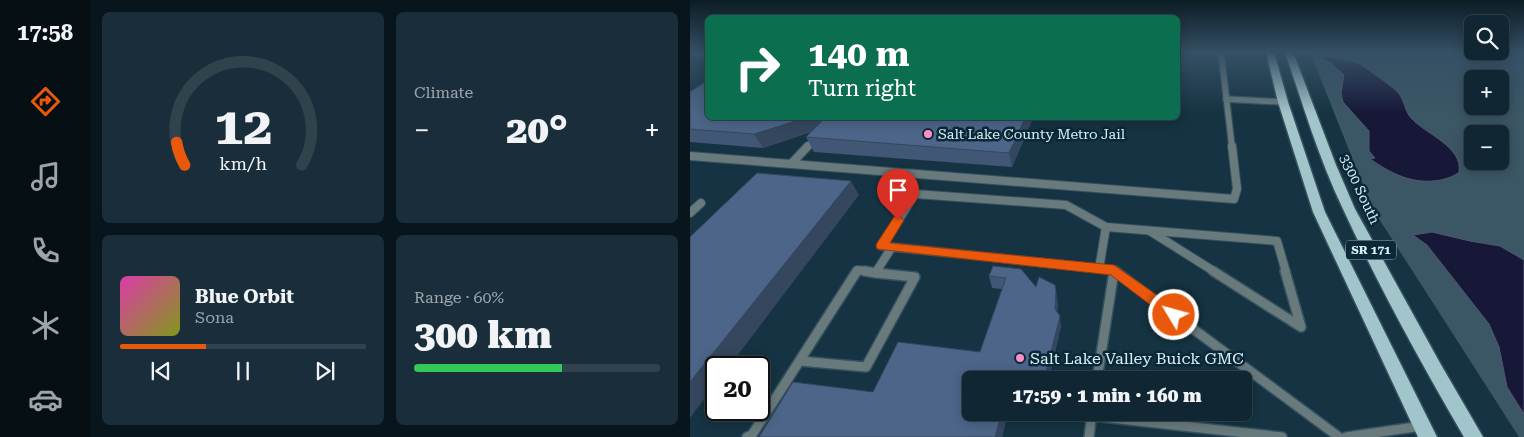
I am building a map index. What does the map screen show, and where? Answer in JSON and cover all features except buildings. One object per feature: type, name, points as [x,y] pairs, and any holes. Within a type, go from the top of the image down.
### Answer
[{"type":"main road","name":"SR 171","points":[[1275,72],[1319,212],[1425,432]]},
{"type":"main road","name":"3300 South","points":[[1296,72],[1330,165],[1350,209],[1434,369],[1474,437]]},
{"type":"lane","points":[[690,156],[1234,199],[1237,189],[1223,72]]},
{"type":"lane","points":[[1226,99],[1283,102]]},
{"type":"lane","points":[[790,164],[822,132]]},
{"type":"lane","points":[[1150,231],[1301,327],[1277,241],[1106,227],[1066,205],[915,194],[882,246],[1114,270],[1339,437]]},
{"type":"lane","points":[[690,213],[701,203]]},
{"type":"lane","points":[[1098,269],[1106,227]]},
{"type":"lane","points":[[876,273],[892,247]]},
{"type":"lane","points":[[747,437],[752,435],[858,270],[915,276],[866,367],[800,361]]},
{"type":"lane","points":[[1098,371],[1114,270]]},
{"type":"lane","points":[[1089,437],[1091,421]]},
{"type":"lane","points":[[1150,421],[1282,437]]},
{"type":"lane","points":[[1346,437],[1425,432]]},
{"type":"shaded area","points":[[1318,72],[1464,72],[1464,115],[1509,115],[1509,72],[1524,72],[1524,437],[1519,437],[1372,208]]},
{"type":"shaded area","points":[[1341,72],[1373,72],[1393,88],[1400,95],[1412,119],[1450,148],[1459,163],[1459,172],[1441,180],[1412,180],[1395,174],[1370,159],[1375,158],[1369,151],[1369,131],[1343,102],[1341,93],[1344,75]]},
{"type":"shaded area","points":[[1432,232],[1500,246],[1524,260],[1524,414],[1507,387],[1499,347],[1489,324],[1427,245],[1413,235]]},
{"type":"place","name":"Salt Lake County Metro Jail","points":[[928,134]]},
{"type":"place","name":"Salt Lake Valley Buick GMC","points":[[1020,358]]},
{"type":"route","points":[[898,220],[882,246],[1114,270],[1174,315]]}]
